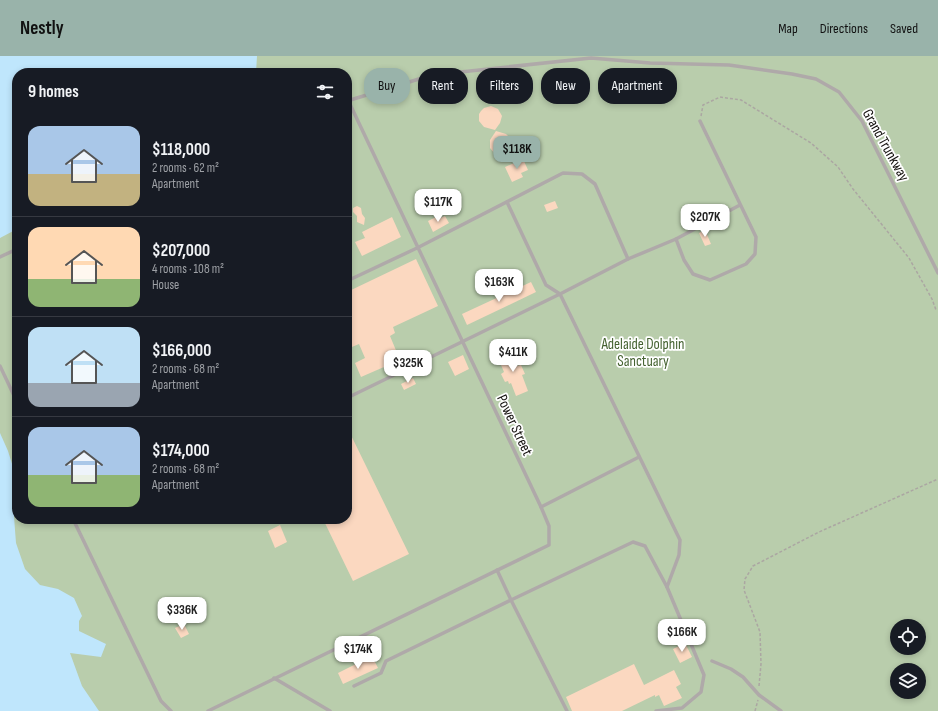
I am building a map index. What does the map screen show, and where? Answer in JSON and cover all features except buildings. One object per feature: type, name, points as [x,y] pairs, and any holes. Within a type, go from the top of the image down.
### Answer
[{"type":"lane","name":"Grand Trunkway","points":[[468,72],[591,58],[650,63],[729,66],[792,74],[816,79],[839,92],[862,121],[938,274]]},
{"type":"lane","name":"Grand Trunkway","points":[[352,100],[364,96]]},
{"type":"lane","name":"Power Street","points":[[352,110],[549,526],[549,545],[497,570]]},
{"type":"lane","points":[[676,239],[684,260],[693,274],[710,280],[746,264],[755,254],[756,237],[700,121]]},
{"type":"lane","points":[[352,279],[417,248],[563,173],[582,174],[595,184],[628,259]]},
{"type":"lane","points":[[507,202],[546,285],[560,294],[680,540],[679,555],[667,587]]},
{"type":"lane","points":[[352,396],[560,294],[628,259],[676,239],[740,205]]},
{"type":"lane","points":[[0,257],[12,251]]},
{"type":"lane","points":[[0,366],[12,391]]},
{"type":"lane","points":[[541,507],[639,457]]},
{"type":"lane","points":[[75,524],[161,701],[171,711]]},
{"type":"lane","points":[[354,686],[381,673],[386,661],[633,542],[646,546],[667,587],[704,675],[701,692],[682,708],[656,711]]},
{"type":"lane","points":[[208,711],[497,570],[567,711]]},
{"type":"lane","points":[[712,661],[731,669],[743,677],[759,695],[781,711]]},
{"type":"lane","points":[[274,678],[330,711]]},
{"type":"path","points":[[700,121],[703,105],[720,97],[741,100],[811,143],[838,168],[853,189],[909,258],[932,299],[936,310]]},
{"type":"path","points":[[755,711],[759,695],[761,664],[760,632],[744,590],[745,579],[753,566],[819,532],[938,479]]},
{"type":"green space","name":"Adelaide Dolphin Sanctuary","points":[[0,56],[938,56],[938,711],[0,711]]},
{"type":"water","points":[[0,56],[257,56],[256,68],[12,68],[12,232],[0,238]]},
{"type":"water","points":[[0,433],[12,464],[12,524],[15,524],[16,543],[25,569],[40,585],[58,589],[74,598],[82,616],[79,621],[79,631],[106,644],[101,657],[70,653],[82,686],[99,711],[0,711]]}]
